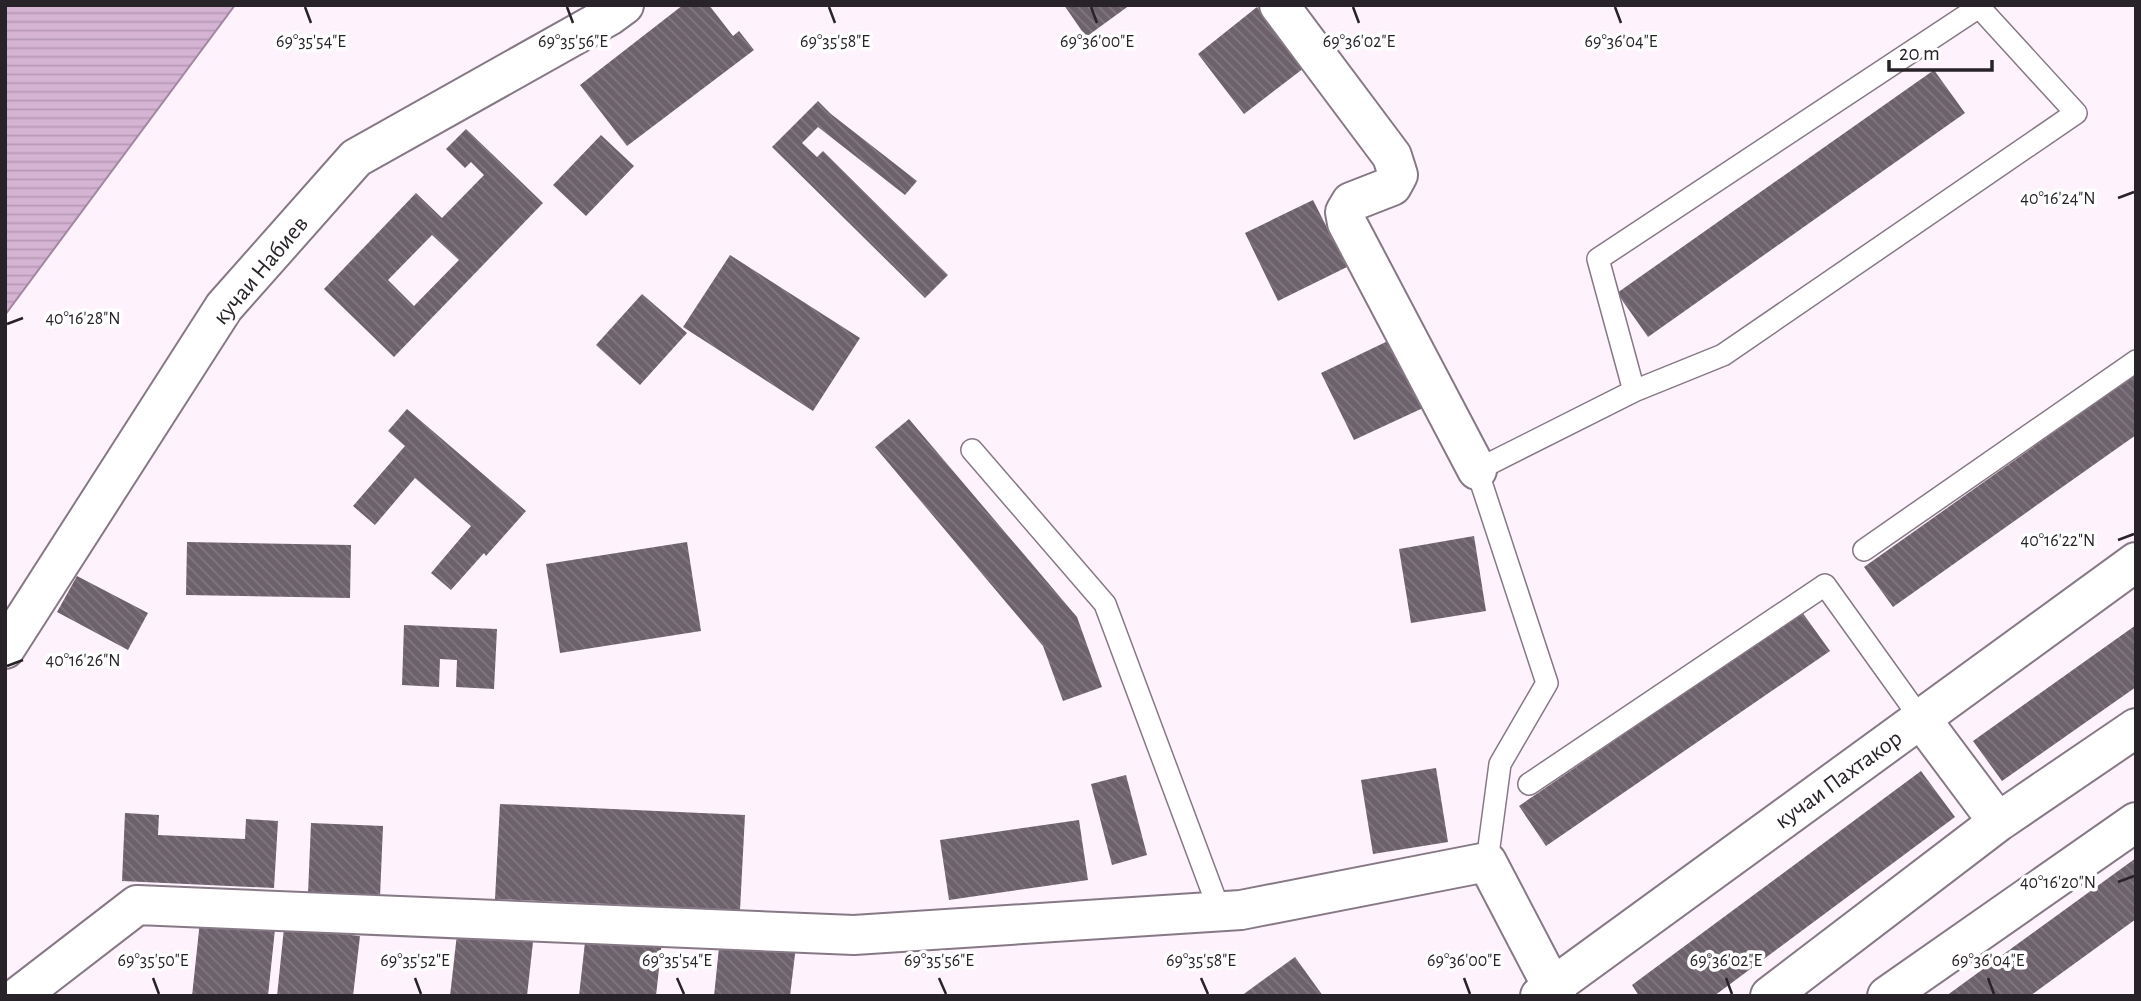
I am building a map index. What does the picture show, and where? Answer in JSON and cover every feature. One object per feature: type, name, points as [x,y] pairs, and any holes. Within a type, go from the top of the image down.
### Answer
[{"type":"street","name":"кучаи Набиев","points":[[5,649],[224,307],[356,158],[609,16],[624,5]]},
{"type":"street","points":[[1279,5],[1392,156],[1398,175],[1392,186],[1351,202],[1345,212],[1347,223],[1477,470]]},
{"type":"street","name":"кучаи Пахтакор","points":[[1550,993],[2136,562]]},
{"type":"street","points":[[1921,719],[1998,822]]},
{"type":"street","points":[[1770,996],[1998,822],[2136,728]]},
{"type":"street","points":[[1887,996],[2136,822]]},
{"type":"street","points":[[19,996],[137,905],[854,935],[1241,910],[1487,862],[1550,993]]},
{"type":"lane","points":[[1487,862],[1500,764],[1547,683],[1477,470],[1634,391],[1723,355],[2076,113],[1979,7],[1598,259],[1634,391]]},
{"type":"lane","points":[[1864,550],[2136,361]]},
{"type":"lane","points":[[972,450],[1105,604],[1220,912]]},
{"type":"lane","points":[[1529,784],[1825,585],[1921,719]]},
{"type":"shaded area","points":[[235,5],[5,315],[5,7]]},
{"type":"building","points":[[683,5],[709,5],[733,36],[739,31],[754,50],[627,146],[580,85]]},
{"type":"building","points":[[1064,5],[1130,5],[1086,37]]},
{"type":"building","points":[[1257,7],[1304,68],[1244,114],[1198,54]]},
{"type":"building","points":[[1934,70],[1965,113],[1648,337],[1617,293]]},
{"type":"building","points":[[818,101],[917,181],[905,195],[818,127],[802,143],[817,157],[823,151],[948,275],[925,298],[772,147]]},
{"type":"building","points":[[466,129],[543,203],[394,357],[324,289],[416,193],[442,218],[484,175],[471,162],[465,168],[446,149]],"holes":[[[432,235],[459,260],[414,306],[388,280]]]},
{"type":"building","points":[[601,135],[634,166],[586,216],[553,185]]},
{"type":"building","points":[[1313,200],[1347,267],[1278,301],[1245,233]]},
{"type":"building","points":[[730,255],[860,338],[813,411],[683,327]]},
{"type":"building","points":[[642,294],[687,333],[640,385],[596,345]]},
{"type":"building","points":[[1390,340],[1423,408],[1354,440],[1321,373]]},
{"type":"building","points":[[2136,374],[2136,435],[1893,607],[1864,567]]},
{"type":"building","points":[[407,409],[526,511],[451,590],[431,573],[471,526],[415,478],[375,525],[353,506],[405,446],[388,431]]},
{"type":"building","points":[[909,419],[1077,617],[1102,687],[1063,701],[1043,646],[875,447]]},
{"type":"building","points":[[1474,536],[1486,611],[1411,623],[1399,549]]},
{"type":"building","points":[[187,542],[351,545],[350,598],[186,595]]},
{"type":"building","points":[[687,542],[701,631],[560,653],[546,564]]},
{"type":"building","points":[[77,576],[148,613],[128,650],[57,612]]},
{"type":"building","points":[[1802,612],[1830,651],[1546,846],[1519,806]]},
{"type":"building","points":[[404,625],[497,629],[494,689],[456,687],[457,660],[440,659],[439,687],[402,685]]},
{"type":"building","points":[[2136,625],[2136,687],[2002,781],[1973,741]]},
{"type":"building","points":[[1436,768],[1448,842],[1373,854],[1361,780]]},
{"type":"building","points":[[1921,771],[1955,817],[1714,996],[1639,996],[1632,985]]},
{"type":"building","points":[[1126,775],[1147,855],[1112,865],[1091,784]]},
{"type":"building","points":[[500,804],[745,815],[740,910],[495,899]]},
{"type":"building","points":[[125,813],[159,815],[158,835],[245,839],[246,819],[278,821],[274,888],[122,881]]},
{"type":"building","points":[[1079,820],[1088,880],[949,900],[940,840]]},
{"type":"building","points":[[311,823],[383,826],[380,897],[308,894]]},
{"type":"building","points":[[2136,858],[2136,919],[2030,996],[1946,996]]},
{"type":"building","points":[[200,921],[275,929],[268,996],[192,996]]},
{"type":"building","points":[[458,925],[534,933],[527,996],[450,996]]},
{"type":"building","points":[[284,928],[360,936],[353,996],[277,996]]},
{"type":"building","points":[[586,933],[662,941],[656,996],[579,996]]},
{"type":"building","points":[[720,938],[796,946],[790,996],[714,996]]},
{"type":"building","points":[[1295,957],[1323,996],[1241,996]]}]
